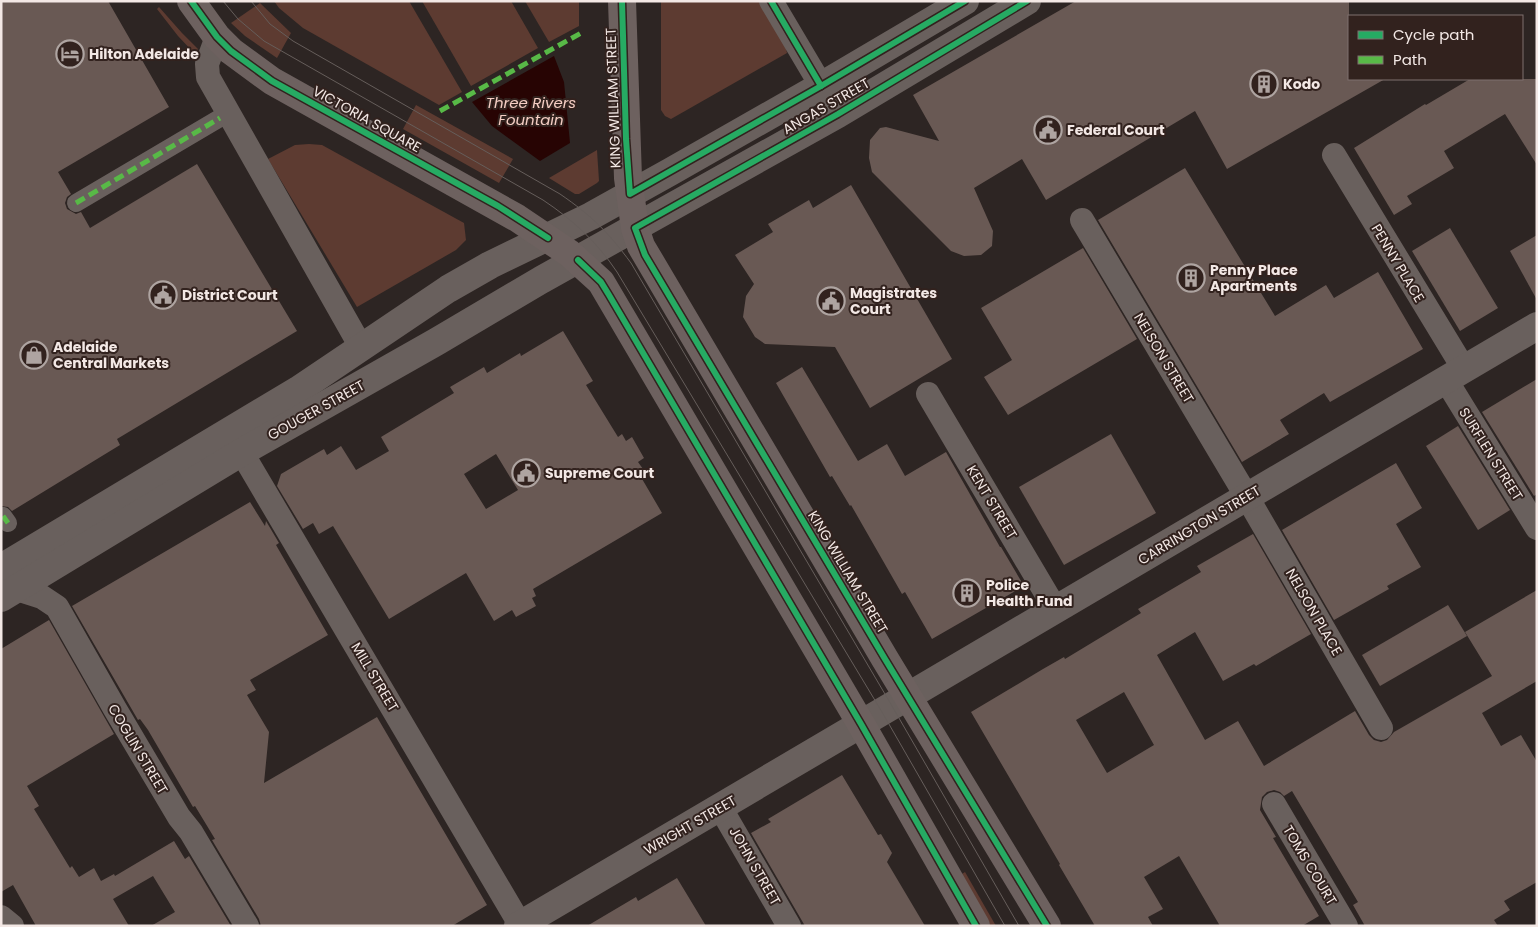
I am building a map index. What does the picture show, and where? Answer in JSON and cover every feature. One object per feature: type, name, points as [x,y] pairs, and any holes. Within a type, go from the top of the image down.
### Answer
[{"type":"main road","name":"VICTORIA SQUARE","points":[[191,1],[217,37],[231,51],[272,81],[498,206],[578,260]]},
{"type":"main road","name":"KING WILLIAM STREET","points":[[622,1],[626,139],[630,194],[634,228],[645,255],[885,659],[1047,926]]},
{"type":"main road","points":[[578,260],[601,282],[609,295],[861,724],[976,926]]},
{"type":"street","points":[[771,1],[838,114]]},
{"type":"street","name":"ANGAS STREET","points":[[548,238],[821,86],[965,1]]},
{"type":"street","name":"ANGAS STREET","points":[[634,228],[838,114],[1027,1]]},
{"type":"street","points":[[217,37],[207,64],[208,77],[361,347],[407,350],[436,342]]},
{"type":"street","points":[[76,203],[220,118]]},
{"type":"street","name":"PENNY PLACE","points":[[1334,155],[1455,374]]},
{"type":"street","name":"NELSON STREET","points":[[1082,220],[1247,496]]},
{"type":"street","name":"GOUGER STREET","points":[[6,585],[235,441],[436,342],[634,228]]},
{"type":"street","name":"GOUGER STREET","points":[[235,441],[298,390],[448,289],[490,265],[548,238]]},
{"type":"street","name":"CARRINGTON STREET","points":[[861,724],[1537,326]]},
{"type":"street","name":"SURFLEN STREET","points":[[1455,374],[1537,528]]},
{"type":"street","name":"KENT STREET","points":[[928,394],[1056,610]]},
{"type":"street","name":"MILL STREET","points":[[235,441],[520,925]]},
{"type":"street","name":"NELSON PLACE","points":[[1247,496],[1381,728]]},
{"type":"street","name":"COGLIN STREET","points":[[6,585],[42,597],[57,607],[174,809],[191,832],[247,926]]},
{"type":"street","name":"WRIGHT STREET","points":[[520,925],[861,724]]},
{"type":"street","name":"TOMS COURT","points":[[1274,804],[1346,926]]},
{"type":"street","name":"JOHN STREET","points":[[720,807],[789,926]]},
{"type":"street","points":[[1,917],[12,926]]},
{"type":"shaded area","points":[[274,1],[409,1],[462,92],[439,105],[303,28],[279,8]]},
{"type":"shaded area","points":[[422,1],[511,1],[538,48],[471,86]]},
{"type":"shaded area","points":[[525,1],[579,1],[579,26],[549,42]]},
{"type":"shaded area","points":[[661,1],[761,1],[784,40],[787,53],[671,119],[665,116],[661,110]]},
{"type":"shaded area","points":[[260,3],[291,33],[277,58],[245,36],[231,23]]},
{"type":"shaded area","points":[[159,7],[198,49],[195,54],[157,9]]},
{"type":"shaded area","points":[[416,105],[513,159],[499,183],[403,129]]},
{"type":"shaded area","points":[[295,145],[322,145],[464,223],[466,240],[456,250],[357,307],[268,159]]},
{"type":"shaded area","points":[[597,150],[599,181],[579,194],[575,194],[549,178]]},
{"type":"shaded area","points":[[965,872],[996,926],[987,926],[962,874]]},
{"type":"water","name":"Three Rivers Fountain","points":[[554,56],[564,82],[570,143],[540,161],[492,126],[472,102]]},
{"type":"building","points":[[1,1],[108,1],[169,107],[58,172],[71,194],[67,197],[65,203],[67,209],[76,214],[81,212],[90,228],[197,164],[297,331],[117,439],[120,445],[12,511],[8,507],[1,506]]},
{"type":"building","points":[[1076,1],[1349,1],[1348,80],[1383,80],[1227,169],[1195,111],[1046,200],[1022,159],[974,188],[993,231],[992,246],[981,255],[964,256],[951,251],[872,172],[869,158],[870,140],[880,128],[886,127],[939,141],[913,95]]},
{"type":"building","points":[[1537,79],[1537,165],[1505,114],[1444,151],[1454,168],[1407,196],[1412,204],[1394,215],[1354,148],[1468,80]]},
{"type":"building","points":[[1185,168],[1275,316],[1326,285],[1334,298],[1378,272],[1423,349],[1330,402],[1324,393],[1280,420],[1289,434],[1242,462],[1098,220]]},
{"type":"building","name":"Magistrates Court","points":[[851,185],[952,359],[870,408],[835,347],[765,344],[755,337],[743,317],[746,296],[754,284],[735,255],[773,232],[768,224],[809,200],[813,208]]},
{"type":"building","points":[[1450,228],[1498,308],[1460,331],[1412,251]]},
{"type":"building","points":[[1537,235],[1537,300],[1510,251]]},
{"type":"building","points":[[1083,248],[1137,339],[1008,415],[984,377],[1012,360],[981,308]]},
{"type":"building","points":[[563,331],[593,381],[586,385],[618,437],[622,434],[626,441],[632,437],[644,458],[638,462],[643,469],[638,472],[662,513],[533,589],[536,596],[532,598],[536,606],[516,617],[512,610],[494,621],[466,573],[389,619],[333,526],[319,534],[313,523],[303,529],[277,486],[281,474],[324,449],[327,455],[341,446],[356,470],[389,451],[381,437],[454,393],[450,387],[484,367],[487,373],[520,353],[521,356]],"holes":[[[496,454],[518,490],[486,509],[464,474]]]},
{"type":"building","points":[[802,367],[858,461],[887,444],[905,476],[946,452],[1024,586],[932,639],[905,592],[902,594],[851,505],[832,476],[830,477],[776,383]]},
{"type":"building","points":[[1537,379],[1537,494],[1534,496],[1482,412]]},
{"type":"building","points":[[1458,426],[1510,510],[1478,530],[1426,446]]},
{"type":"building","points":[[1111,434],[1156,513],[1064,565],[1019,487]]},
{"type":"building","points":[[1396,463],[1422,508],[1396,524],[1421,567],[1387,586],[1389,589],[1334,620],[1282,530]]},
{"type":"building","points":[[250,502],[265,526],[266,521],[279,543],[276,545],[328,635],[250,680],[256,690],[247,695],[269,732],[264,783],[377,717],[487,905],[452,926],[261,926],[259,919],[212,840],[215,839],[195,806],[193,807],[148,730],[140,719],[138,720],[72,606]]},
{"type":"building","points":[[1253,534],[1311,634],[1256,666],[1254,664],[1223,681],[1195,632],[1157,655],[1205,740],[1238,721],[1264,766],[1355,711],[1374,740],[1381,742],[1387,740],[1394,732],[1492,676],[1465,632],[1537,590],[1537,681],[1482,713],[1501,746],[1521,735],[1537,762],[1537,882],[1504,901],[1510,910],[1494,920],[1498,926],[1365,926],[1353,905],[1358,902],[1292,791],[1284,796],[1274,790],[1267,792],[1262,797],[1260,810],[1276,837],[1273,838],[1319,916],[1302,926],[1220,926],[1179,856],[1144,877],[1163,909],[1148,917],[1153,926],[1095,926],[971,712],[1064,657],[1065,659],[1141,613],[1138,609],[1201,572],[1197,566]],"holes":[[[1124,692],[1154,745],[1107,773],[1076,720]]]},
{"type":"building","points":[[1448,605],[1467,636],[1380,686],[1362,655]]},
{"type":"building","points":[[49,620],[114,734],[27,786],[39,806],[34,809],[70,868],[72,866],[79,877],[94,868],[101,881],[114,874],[115,876],[174,841],[185,859],[189,856],[231,926],[151,926],[175,912],[153,876],[113,899],[129,926],[36,926],[13,885],[1,892],[1,649]]},
{"type":"building","points":[[842,775],[878,835],[881,834],[892,853],[887,862],[925,926],[805,926],[751,833],[771,822],[768,819]]},
{"type":"building","points":[[677,878],[706,926],[587,926],[636,897],[638,901]]},
{"type":"tram line","points":[[223,1],[238,19],[264,41],[543,200],[564,215],[593,241],[617,272],[882,712],[1005,926]]},
{"type":"tram line","points":[[251,1],[270,24],[293,41],[560,194],[590,217],[615,242],[631,263],[892,706],[1019,926]]},
{"type":"marked path","points":[[440,111],[583,32]]},
{"type":"marked path","points":[[76,203],[220,118]]},
{"type":"marked path","points":[[3,516],[8,523]]},
{"type":"cycle path","points":[[191,1],[217,37],[231,51],[272,81],[498,206],[548,238]]},
{"type":"cycle path","points":[[622,1],[626,139],[630,194],[821,86],[965,1]]},
{"type":"cycle path","points":[[771,1],[821,86]]},
{"type":"cycle path","points":[[1027,1],[838,114],[635,228],[645,255],[885,659],[1047,926]]},
{"type":"cycle path","points":[[578,260],[601,282],[609,295],[861,724],[976,926]]},
{"type":"place","name":"Hilton Adelaide","points":[[70,54]]},
{"type":"place","name":"Kodo","points":[[1264,84]]},
{"type":"place","name":"Federal Court","points":[[1048,130]]},
{"type":"place","name":"Penny Place Apartments","points":[[1191,278]]},
{"type":"place","name":"District Court","points":[[163,295]]},
{"type":"place","name":"Magistrates Court","points":[[831,301]]},
{"type":"place","name":"Adelaide Central Markets","points":[[34,355]]},
{"type":"place","name":"Supreme Court","points":[[526,473]]},
{"type":"place","name":"Police Health Fund","points":[[967,593]]}]
